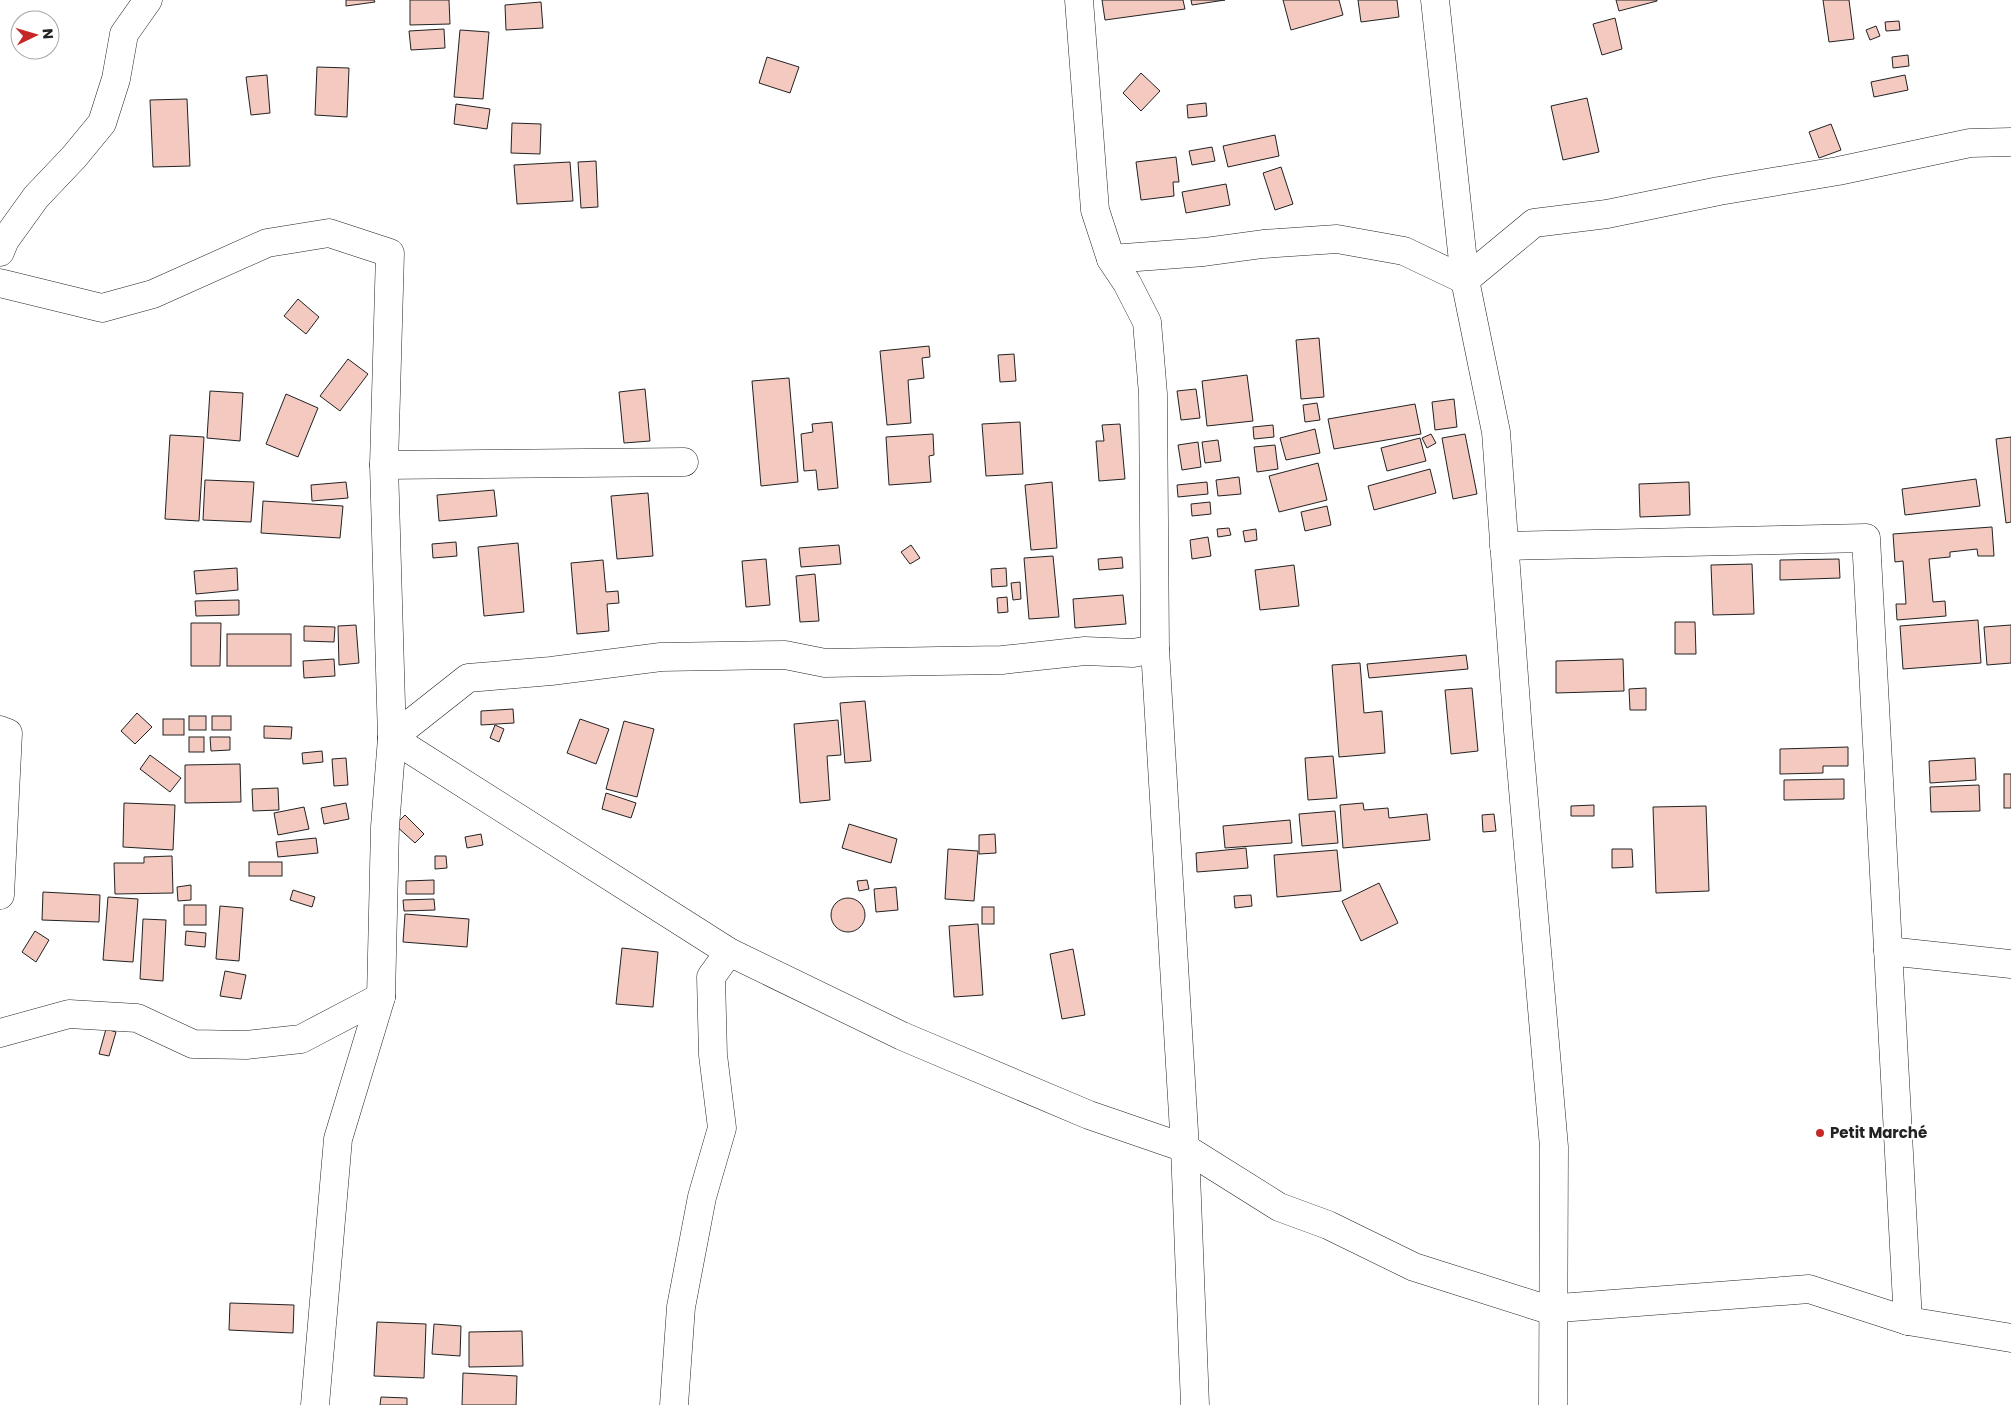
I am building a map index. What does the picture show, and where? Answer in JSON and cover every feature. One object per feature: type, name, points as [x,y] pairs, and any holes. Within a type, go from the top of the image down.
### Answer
[{"type":"street","points":[[0,252],[5,240],[36,198],[74,158],[102,123],[116,79],[124,34],[148,0]]},
{"type":"street","points":[[1079,0],[1095,210],[1111,259],[1147,322],[1153,394],[1155,649],[1185,1148],[1195,1405]]},
{"type":"street","points":[[1435,0],[1465,280],[1496,432],[1518,731],[1554,1147],[1553,1405]]},
{"type":"street","points":[[1465,280],[1534,223],[1607,214],[1719,191],[1838,171],[1970,143],[2011,142]]},
{"type":"street","points":[[0,282],[102,308],[153,294],[267,244],[329,233],[390,253],[384,465],[392,738],[385,827],[381,996],[338,1139],[315,1405]]},
{"type":"street","points":[[1111,259],[1204,252],[1263,244],[1337,239],[1404,251],[1465,280]]},
{"type":"street","points":[[384,465],[684,462]]},
{"type":"street","points":[[1504,546],[1866,538],[1908,1321]]},
{"type":"street","points":[[392,738],[468,678],[551,672],[661,657],[785,655],[825,663],[1002,660],[1085,651],[1133,653],[1155,649]]},
{"type":"street","points":[[0,730],[8,734],[0,895]]},
{"type":"street","points":[[392,738],[729,952],[902,1036],[1089,1114],[1185,1148],[1279,1207],[1328,1225],[1414,1268],[1546,1309],[1809,1289],[1908,1321],[2011,1338]]},
{"type":"street","points":[[1888,951],[2011,964]]},
{"type":"street","points":[[674,1405],[681,1307],[702,1197],[722,1128],[713,1055],[712,977],[729,952]]},
{"type":"street","points":[[0,1033],[69,1014],[136,1018],[194,1044],[246,1045],[301,1039],[381,996]]},
{"type":"building","points":[[346,0],[374,0],[375,2],[346,6]]},
{"type":"building","points":[[410,0],[449,0],[450,24],[410,25]]},
{"type":"building","points":[[1102,0],[1183,0],[1185,9],[1105,20]]},
{"type":"building","points":[[1191,0],[1225,0],[1192,5]]},
{"type":"building","points":[[1283,0],[1339,0],[1343,15],[1291,30]]},
{"type":"building","points":[[1358,0],[1397,0],[1399,17],[1361,22]]},
{"type":"building","points":[[1616,0],[1657,0],[1657,1],[1619,11]]},
{"type":"building","points":[[1823,0],[1849,0],[1854,39],[1829,42]]},
{"type":"building","points":[[541,2],[543,28],[506,30],[505,5]]},
{"type":"building","points":[[1615,18],[1622,49],[1602,55],[1593,24]]},
{"type":"building","points":[[1899,21],[1900,30],[1886,31],[1885,22]]},
{"type":"building","points":[[1876,26],[1880,36],[1870,40],[1866,30]]},
{"type":"building","points":[[444,29],[445,48],[411,50],[409,31]]},
{"type":"building","points":[[460,30],[489,32],[483,99],[454,97]]},
{"type":"building","points":[[1908,55],[1909,66],[1893,68],[1892,57]]},
{"type":"building","points":[[767,57],[799,67],[790,93],[759,83]]},
{"type":"building","points":[[317,67],[349,68],[347,117],[315,115]]},
{"type":"building","points":[[1141,73],[1160,91],[1141,111],[1123,93]]},
{"type":"building","points":[[267,75],[270,113],[251,115],[246,77]]},
{"type":"building","points":[[1905,75],[1908,90],[1874,97],[1871,82]]},
{"type":"building","points":[[1587,98],[1599,152],[1563,160],[1551,106]]},
{"type":"building","points":[[187,99],[190,166],[153,167],[150,100]]},
{"type":"building","points":[[1206,103],[1207,116],[1188,118],[1187,105]]},
{"type":"building","points":[[456,104],[490,109],[487,129],[454,124]]},
{"type":"building","points":[[512,123],[541,124],[540,154],[511,153]]},
{"type":"building","points":[[1831,124],[1841,150],[1819,158],[1809,132]]},
{"type":"building","points":[[1275,135],[1279,156],[1228,167],[1223,146]]},
{"type":"building","points":[[1212,147],[1215,161],[1192,165],[1189,151]]},
{"type":"building","points":[[1176,157],[1179,182],[1173,182],[1174,196],[1141,200],[1136,162]]},
{"type":"building","points":[[596,161],[598,207],[581,208],[578,162]]},
{"type":"building","points":[[570,162],[573,201],[517,204],[514,165]]},
{"type":"building","points":[[1281,167],[1293,204],[1275,210],[1263,173]]},
{"type":"building","points":[[1226,184],[1230,205],[1186,213],[1182,192]]},
{"type":"building","points":[[298,299],[319,317],[306,334],[284,316]]},
{"type":"building","points":[[1319,338],[1324,397],[1301,399],[1296,340]]},
{"type":"building","points":[[929,346],[930,357],[922,358],[924,378],[908,380],[911,423],[887,425],[880,351]]},
{"type":"building","points":[[1014,354],[1016,381],[1000,382],[998,355]]},
{"type":"building","points":[[348,359],[368,374],[340,411],[320,396]]},
{"type":"building","points":[[1247,375],[1253,421],[1207,426],[1202,381]]},
{"type":"building","points":[[789,378],[798,482],[761,486],[752,381]]},
{"type":"building","points":[[645,389],[650,441],[624,443],[619,392]]},
{"type":"building","points":[[1196,389],[1200,418],[1181,420],[1177,391]]},
{"type":"building","points":[[210,391],[243,393],[240,441],[207,438]]},
{"type":"building","points":[[286,394],[318,408],[298,457],[266,444]]},
{"type":"building","points":[[1454,399],[1457,427],[1435,430],[1432,402]]},
{"type":"building","points":[[1317,403],[1320,420],[1305,422],[1303,405]]},
{"type":"building","points":[[1415,404],[1421,434],[1334,449],[1328,419]]},
{"type":"building","points":[[832,422],[838,488],[818,490],[816,470],[804,471],[801,434],[813,432],[812,424]]},
{"type":"building","points":[[1020,422],[1023,474],[986,476],[982,424]]},
{"type":"building","points":[[1120,424],[1125,479],[1099,481],[1096,441],[1104,441],[1102,425]]},
{"type":"building","points":[[1273,425],[1274,437],[1254,439],[1253,427]]},
{"type":"building","points":[[1315,429],[1320,453],[1286,460],[1280,438]]},
{"type":"building","points":[[933,434],[934,455],[929,456],[931,482],[889,485],[886,437]]},
{"type":"building","points":[[1431,434],[1436,443],[1427,448],[1422,438]]},
{"type":"building","points":[[1465,434],[1477,494],[1453,499],[1442,438]]},
{"type":"building","points":[[170,435],[204,437],[199,521],[165,519]]},
{"type":"building","points":[[2011,437],[2011,522],[2006,523],[1996,439]]},
{"type":"building","points":[[1420,438],[1426,461],[1387,471],[1381,448]]},
{"type":"building","points":[[1218,440],[1221,461],[1205,463],[1202,442]]},
{"type":"building","points":[[1198,442],[1201,467],[1182,470],[1178,445]]},
{"type":"building","points":[[1275,445],[1278,469],[1257,472],[1254,447]]},
{"type":"building","points":[[1318,463],[1327,500],[1279,512],[1269,476]]},
{"type":"building","points":[[1430,469],[1436,493],[1374,510],[1368,486]]},
{"type":"building","points":[[1239,477],[1241,494],[1218,496],[1216,480]]},
{"type":"building","points":[[1976,479],[1980,506],[1905,515],[1902,489]]},
{"type":"building","points":[[205,480],[254,482],[251,522],[203,520]]},
{"type":"building","points":[[346,482],[348,498],[312,501],[311,485]]},
{"type":"building","points":[[1052,482],[1057,548],[1031,550],[1025,485]]},
{"type":"building","points":[[1207,482],[1208,494],[1178,497],[1177,485]]},
{"type":"building","points":[[1689,482],[1690,515],[1640,517],[1639,484]]},
{"type":"building","points":[[494,490],[497,516],[439,521],[437,495]]},
{"type":"building","points":[[648,493],[653,556],[617,559],[611,496]]},
{"type":"building","points":[[263,501],[343,506],[340,538],[261,533]]},
{"type":"building","points":[[1210,502],[1211,514],[1192,516],[1191,504]]},
{"type":"building","points":[[1327,506],[1331,525],[1305,531],[1301,512]]},
{"type":"building","points":[[1992,527],[1994,556],[1978,556],[1977,549],[1950,552],[1950,557],[1929,559],[1933,602],[1945,601],[1946,616],[1897,620],[1896,604],[1906,604],[1903,561],[1895,562],[1893,534]]},
{"type":"building","points":[[1229,528],[1231,535],[1218,537],[1217,529]]},
{"type":"building","points":[[1256,529],[1257,540],[1245,542],[1243,531]]},
{"type":"building","points":[[1208,537],[1211,556],[1192,559],[1190,540]]},
{"type":"building","points":[[456,542],[457,556],[433,558],[432,544]]},
{"type":"building","points":[[518,543],[524,612],[484,616],[478,547]]},
{"type":"building","points":[[839,545],[841,564],[801,567],[799,548]]},
{"type":"building","points":[[911,545],[920,558],[910,564],[901,552]]},
{"type":"building","points":[[1053,556],[1059,617],[1029,619],[1024,558]]},
{"type":"building","points":[[1122,557],[1123,568],[1099,570],[1098,559]]},
{"type":"building","points":[[766,559],[770,605],[746,607],[742,561]]},
{"type":"building","points":[[1839,559],[1840,578],[1780,580],[1780,560]]},
{"type":"building","points":[[603,560],[606,592],[618,591],[619,603],[607,604],[609,631],[577,634],[571,563]]},
{"type":"building","points":[[1752,564],[1754,614],[1713,615],[1711,565]]},
{"type":"building","points":[[1294,565],[1299,606],[1260,610],[1255,570]]},
{"type":"building","points":[[237,568],[238,590],[196,594],[194,571]]},
{"type":"building","points":[[1006,568],[1007,586],[992,587],[991,569]]},
{"type":"building","points":[[815,574],[819,621],[800,622],[796,576]]},
{"type":"building","points":[[1020,582],[1021,599],[1013,600],[1011,583]]},
{"type":"building","points":[[1123,595],[1126,624],[1075,628],[1073,599]]},
{"type":"building","points":[[1007,597],[1008,612],[998,613],[997,598]]},
{"type":"building","points":[[239,600],[239,615],[196,616],[195,601]]},
{"type":"building","points":[[1978,620],[1981,663],[1903,669],[1900,626]]},
{"type":"building","points":[[1675,622],[1695,622],[1696,654],[1675,654]]},
{"type":"building","points":[[191,623],[221,623],[220,666],[191,666]]},
{"type":"building","points":[[356,625],[359,663],[339,665],[338,626]]},
{"type":"building","points":[[2011,625],[2011,663],[1987,665],[1984,627]]},
{"type":"building","points":[[304,626],[335,627],[334,642],[304,641]]},
{"type":"building","points":[[227,634],[291,634],[291,666],[227,666]]},
{"type":"building","points":[[1466,655],[1468,669],[1369,678],[1367,664]]},
{"type":"building","points":[[334,659],[335,676],[304,678],[303,661]]},
{"type":"building","points":[[1623,659],[1624,691],[1556,693],[1556,661]]},
{"type":"building","points":[[1360,663],[1364,713],[1382,711],[1385,753],[1339,757],[1332,665]]},
{"type":"building","points":[[1472,688],[1478,751],[1451,754],[1445,690]]},
{"type":"building","points":[[1646,688],[1646,710],[1630,710],[1629,689]]},
{"type":"building","points":[[865,701],[871,761],[845,763],[840,703]]},
{"type":"building","points":[[513,709],[514,723],[481,725],[481,711]]},
{"type":"building","points":[[137,713],[152,727],[135,744],[121,731]]},
{"type":"building","points":[[189,716],[206,716],[206,730],[189,730]]},
{"type":"building","points":[[212,716],[231,716],[231,730],[212,730]]},
{"type":"building","points":[[163,719],[184,719],[184,735],[163,735]]},
{"type":"building","points":[[580,719],[609,729],[596,764],[567,753]]},
{"type":"building","points":[[838,720],[841,755],[827,756],[830,800],[800,803],[794,724]]},
{"type":"building","points":[[624,721],[654,729],[637,797],[606,789]]},
{"type":"building","points":[[495,725],[504,729],[499,742],[490,738]]},
{"type":"building","points":[[264,726],[292,727],[291,739],[264,738]]},
{"type":"building","points":[[189,737],[204,737],[204,752],[189,752]]},
{"type":"building","points":[[210,737],[230,737],[230,750],[211,751]]},
{"type":"building","points":[[1848,747],[1848,766],[1823,766],[1823,773],[1780,774],[1780,749]]},
{"type":"building","points":[[322,751],[323,762],[303,764],[302,753]]},
{"type":"building","points":[[150,755],[181,778],[170,792],[140,769]]},
{"type":"building","points":[[1333,756],[1337,798],[1308,800],[1305,758]]},
{"type":"building","points":[[346,758],[348,785],[334,786],[332,759]]},
{"type":"building","points":[[1975,758],[1976,780],[1930,783],[1929,761]]},
{"type":"building","points":[[240,764],[241,802],[185,803],[185,765]]},
{"type":"building","points":[[2004,774],[2011,774],[2011,808],[2004,808]]},
{"type":"building","points":[[1844,779],[1844,799],[1784,800],[1784,780]]},
{"type":"building","points":[[1979,785],[1980,811],[1931,812],[1930,787]]},
{"type":"building","points":[[278,788],[279,810],[253,811],[252,789]]},
{"type":"building","points":[[606,793],[636,803],[631,818],[602,809]]},
{"type":"building","points":[[124,803],[175,805],[173,850],[123,847]]},
{"type":"building","points":[[346,803],[349,819],[324,824],[321,808]]},
{"type":"building","points":[[1363,803],[1364,810],[1388,808],[1389,818],[1427,814],[1430,840],[1343,848],[1340,805]]},
{"type":"building","points":[[1594,805],[1594,816],[1571,816],[1571,806]]},
{"type":"building","points":[[1706,806],[1709,891],[1656,893],[1653,807]]},
{"type":"building","points":[[304,807],[309,829],[278,835],[274,813]]},
{"type":"building","points":[[1335,811],[1338,843],[1302,846],[1299,814]]},
{"type":"building","points":[[1494,814],[1496,831],[1483,832],[1482,815]]},
{"type":"building","points":[[405,815],[424,834],[415,843],[395,825]]},
{"type":"building","points":[[1290,820],[1292,843],[1225,848],[1223,826]]},
{"type":"building","points":[[849,824],[897,839],[891,863],[842,848]]},
{"type":"building","points":[[481,834],[483,845],[467,848],[465,837]]},
{"type":"building","points":[[995,834],[996,853],[979,854],[979,835]]},
{"type":"building","points":[[316,838],[318,853],[278,857],[276,842]]},
{"type":"building","points":[[1246,848],[1248,868],[1197,872],[1196,853]]},
{"type":"building","points":[[948,849],[978,851],[974,901],[945,899]]},
{"type":"building","points":[[1612,849],[1632,849],[1633,867],[1612,868]]},
{"type":"building","points":[[1337,850],[1341,891],[1277,897],[1274,855]]},
{"type":"building","points":[[172,856],[173,893],[115,894],[114,863],[144,863],[144,857]]},
{"type":"building","points":[[435,856],[446,856],[447,868],[435,869]]},
{"type":"building","points":[[249,862],[282,862],[282,876],[249,876]]},
{"type":"building","points":[[434,880],[434,894],[406,894],[406,881]]},
{"type":"building","points":[[867,880],[869,889],[859,891],[857,881]]},
{"type":"building","points":[[1379,883],[1398,923],[1361,941],[1342,901]]},
{"type":"building","points":[[191,885],[191,900],[178,901],[177,887]]},
{"type":"building","points":[[896,887],[898,910],[876,912],[874,889]]},
{"type":"building","points":[[293,890],[315,897],[312,907],[290,900]]},
{"type":"building","points":[[43,892],[100,895],[99,922],[42,920]]},
{"type":"building","points":[[1251,895],[1252,906],[1235,908],[1234,896]]},
{"type":"building","points":[[108,897],[138,899],[133,962],[103,960]]},
{"type":"building","points":[[848,898],[860,903],[865,915],[860,927],[848,932],[836,927],[831,915],[836,903]]},
{"type":"building","points":[[434,899],[435,910],[404,911],[403,900]]},
{"type":"building","points":[[184,905],[206,905],[206,925],[184,925]]},
{"type":"building","points":[[220,906],[243,908],[239,961],[216,959]]},
{"type":"building","points":[[982,907],[994,907],[994,924],[982,924]]},
{"type":"building","points":[[405,914],[469,919],[467,947],[403,942]]},
{"type":"building","points":[[143,919],[166,920],[163,981],[140,979]]},
{"type":"building","points":[[978,924],[983,995],[954,997],[949,926]]},
{"type":"building","points":[[35,931],[49,940],[36,962],[22,952]]},
{"type":"building","points":[[186,931],[206,933],[205,947],[185,945]]},
{"type":"building","points":[[622,948],[658,952],[653,1007],[616,1004]]},
{"type":"building","points":[[1073,949],[1085,1015],[1062,1019],[1050,954]]},
{"type":"building","points":[[225,971],[246,975],[241,999],[220,996]]},
{"type":"building","points":[[106,1029],[116,1032],[109,1056],[99,1054]]},
{"type":"building","points":[[230,1303],[294,1305],[293,1333],[229,1330]]},
{"type":"building","points":[[377,1322],[426,1324],[424,1378],[374,1376]]},
{"type":"building","points":[[434,1324],[461,1326],[460,1356],[432,1354]]},
{"type":"building","points":[[522,1331],[523,1366],[469,1367],[469,1332]]},
{"type":"building","points":[[463,1373],[517,1376],[516,1405],[462,1405]]},
{"type":"building","points":[[381,1397],[407,1398],[407,1405],[380,1405]]},
{"type":"place","name":"Petit Marché","points":[[1820,1133]]}]
